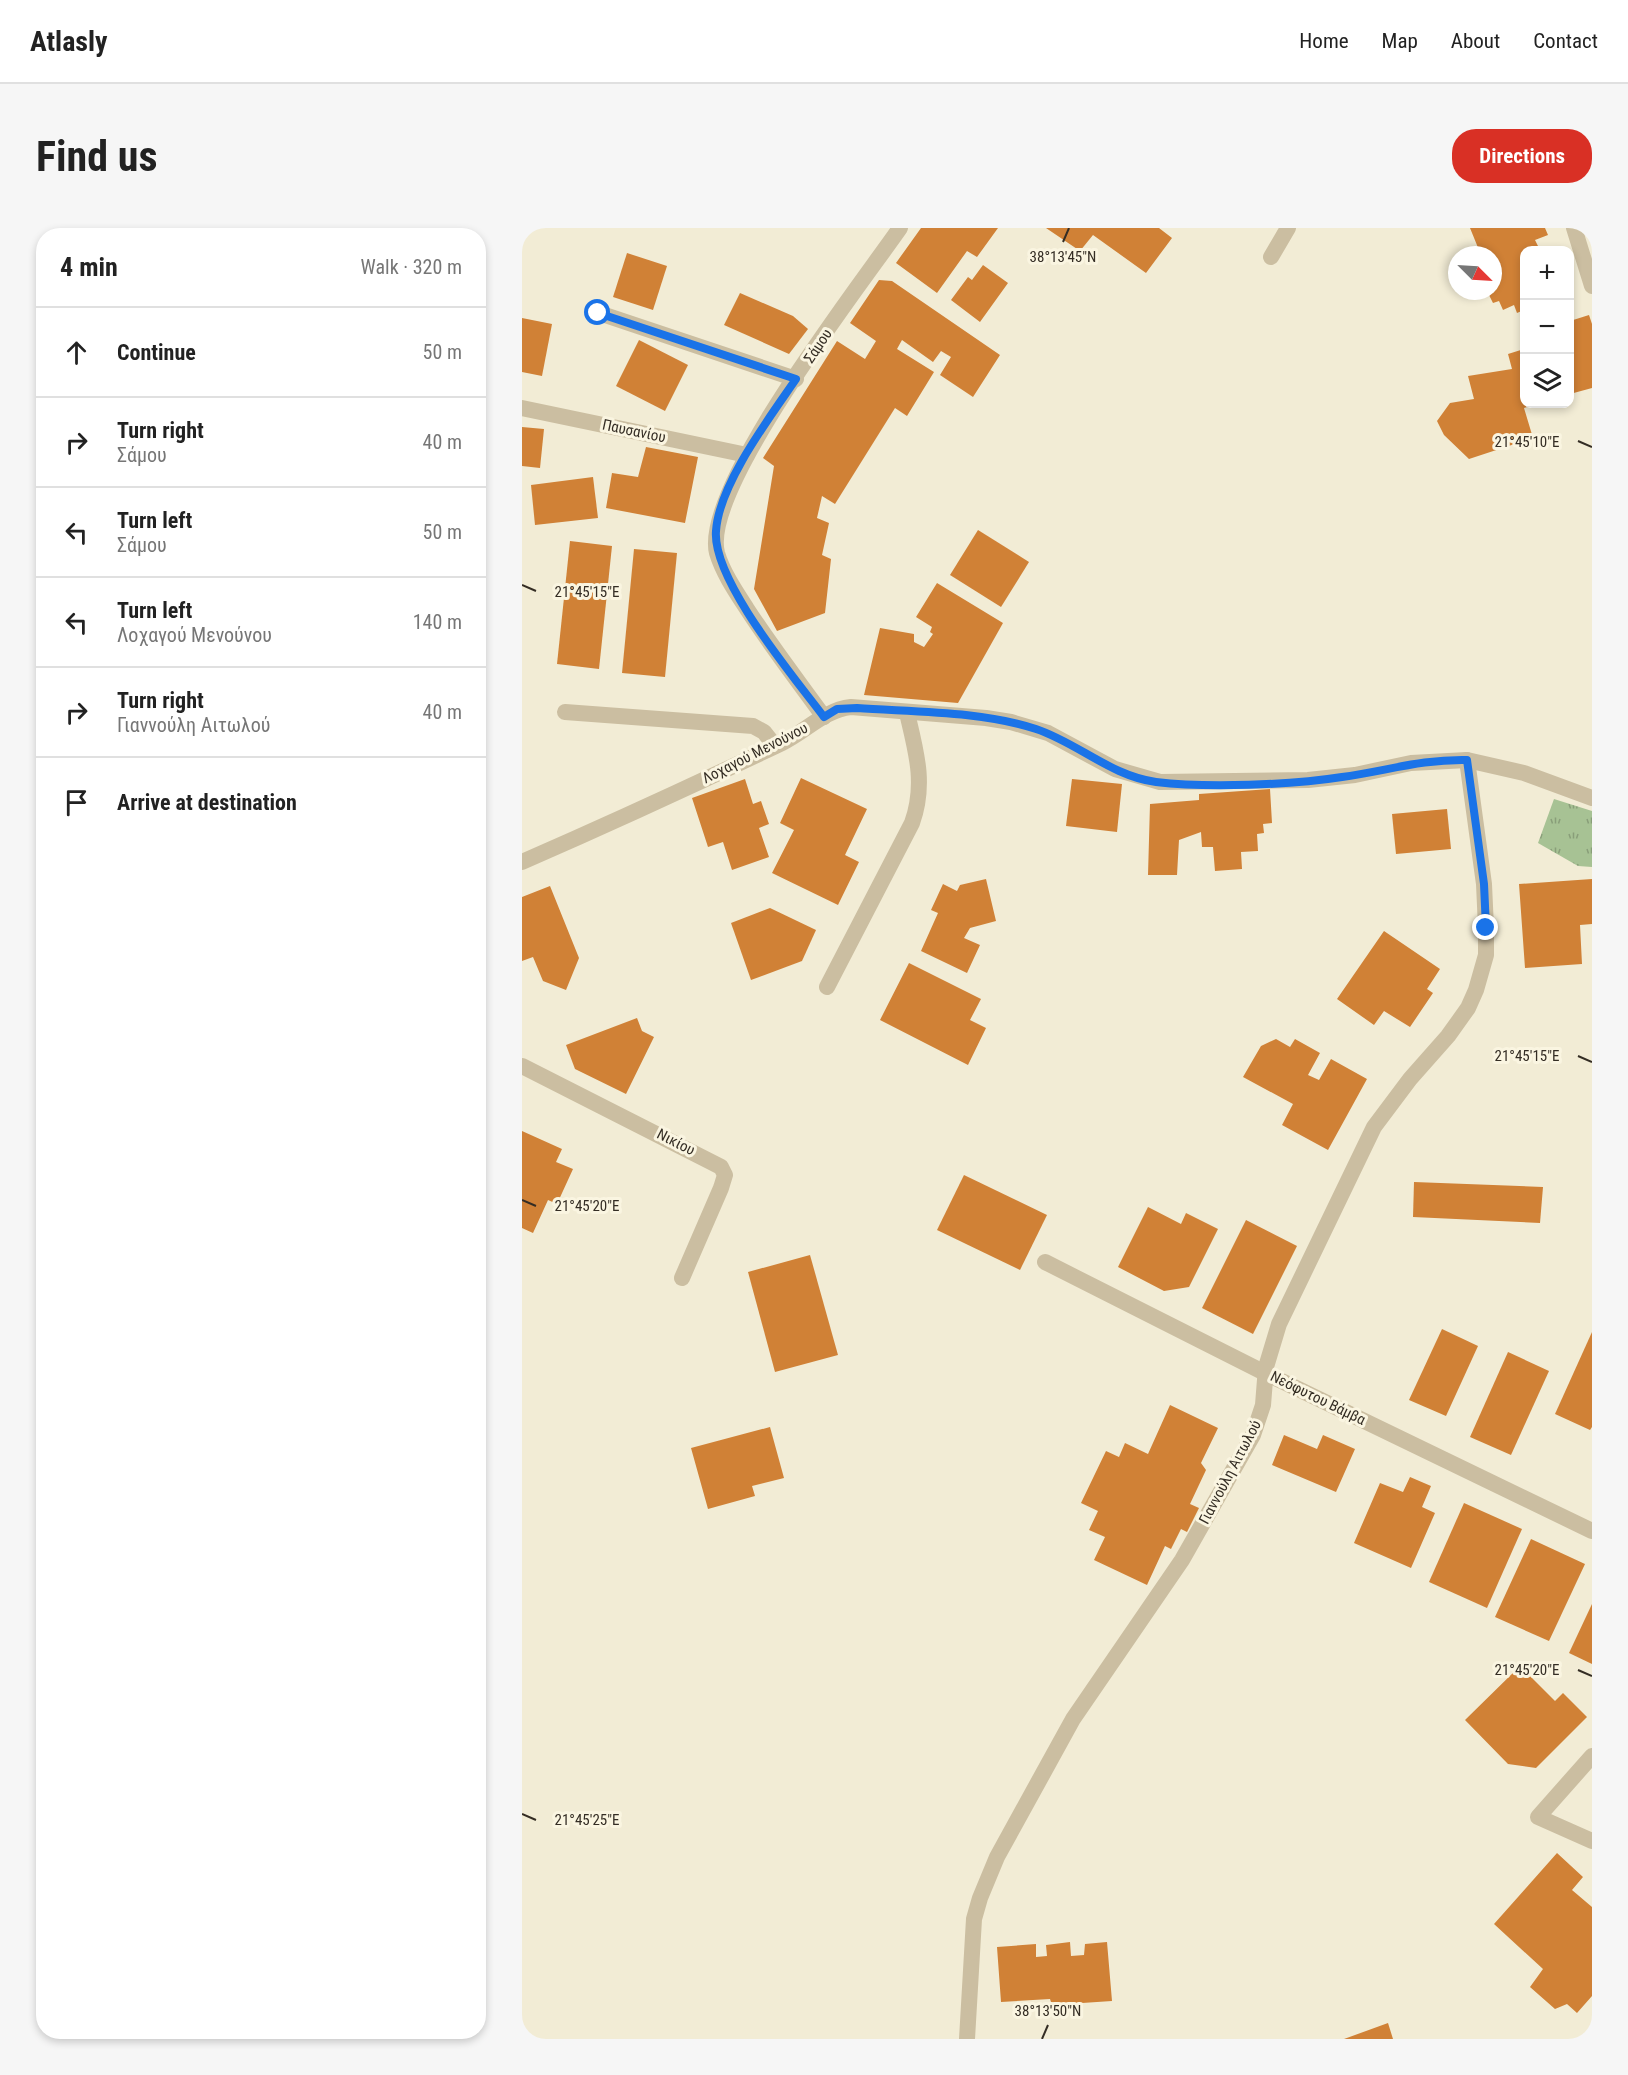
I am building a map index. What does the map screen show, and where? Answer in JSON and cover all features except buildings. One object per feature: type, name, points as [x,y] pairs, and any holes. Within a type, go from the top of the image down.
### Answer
[{"type":"street","name":"Σάμου","points":[[824,717],[759,628],[722,567],[717,552],[718,517],[732,481],[747,455],[796,379],[900,228]]},
{"type":"street","points":[[1271,257],[1288,228]]},
{"type":"street","points":[[1574,228],[1592,286]]},
{"type":"street","points":[[598,313],[796,379]]},
{"type":"street","name":"Παυσανίου","points":[[522,408],[747,455]]},
{"type":"street","name":"Λοχαγού Μενούνου","points":[[522,862],[619,820],[775,746],[837,709],[851,708],[986,718],[1024,726],[1048,733],[1115,769],[1145,780],[1169,783],[1319,779],[1355,775],[1411,763],[1467,760],[1524,773],[1592,798]]},
{"type":"street","points":[[565,712],[753,726],[764,732],[775,746]]},
{"type":"street","points":[[827,987],[912,823],[919,804],[920,767],[907,712]]},
{"type":"street","name":"Γιαννούλη Αιτωλού","points":[[967,2039],[974,1919],[989,1874],[1073,1719],[1182,1560],[1252,1434],[1263,1405],[1269,1354],[1288,1300],[1374,1127],[1410,1079],[1448,1036],[1468,1008],[1476,990],[1486,955],[1486,928],[1484,884],[1467,760]]},
{"type":"street","name":"Νικίου","points":[[522,1066],[721,1167],[725,1175],[721,1188],[682,1278]]},
{"type":"street","name":"Νεόφυτου Βάμβα","points":[[1046,1262],[1265,1373],[1592,1530]]},
{"type":"street","points":[[1592,1756],[1538,1816],[1592,1841]]},
{"type":"green space","points":[[1554,799],[1592,811],[1592,867],[1578,866],[1538,843]]},
{"type":"route","points":[[598,313],[796,379],[732,481],[718,517],[717,552],[722,567],[737,593],[773,648],[824,717],[837,709],[857,708],[996,719],[1048,733],[1100,763],[1115,769],[1145,780],[1169,783],[1239,783],[1340,778],[1411,763],[1440,759],[1467,760],[1484,884],[1486,928]]}]
